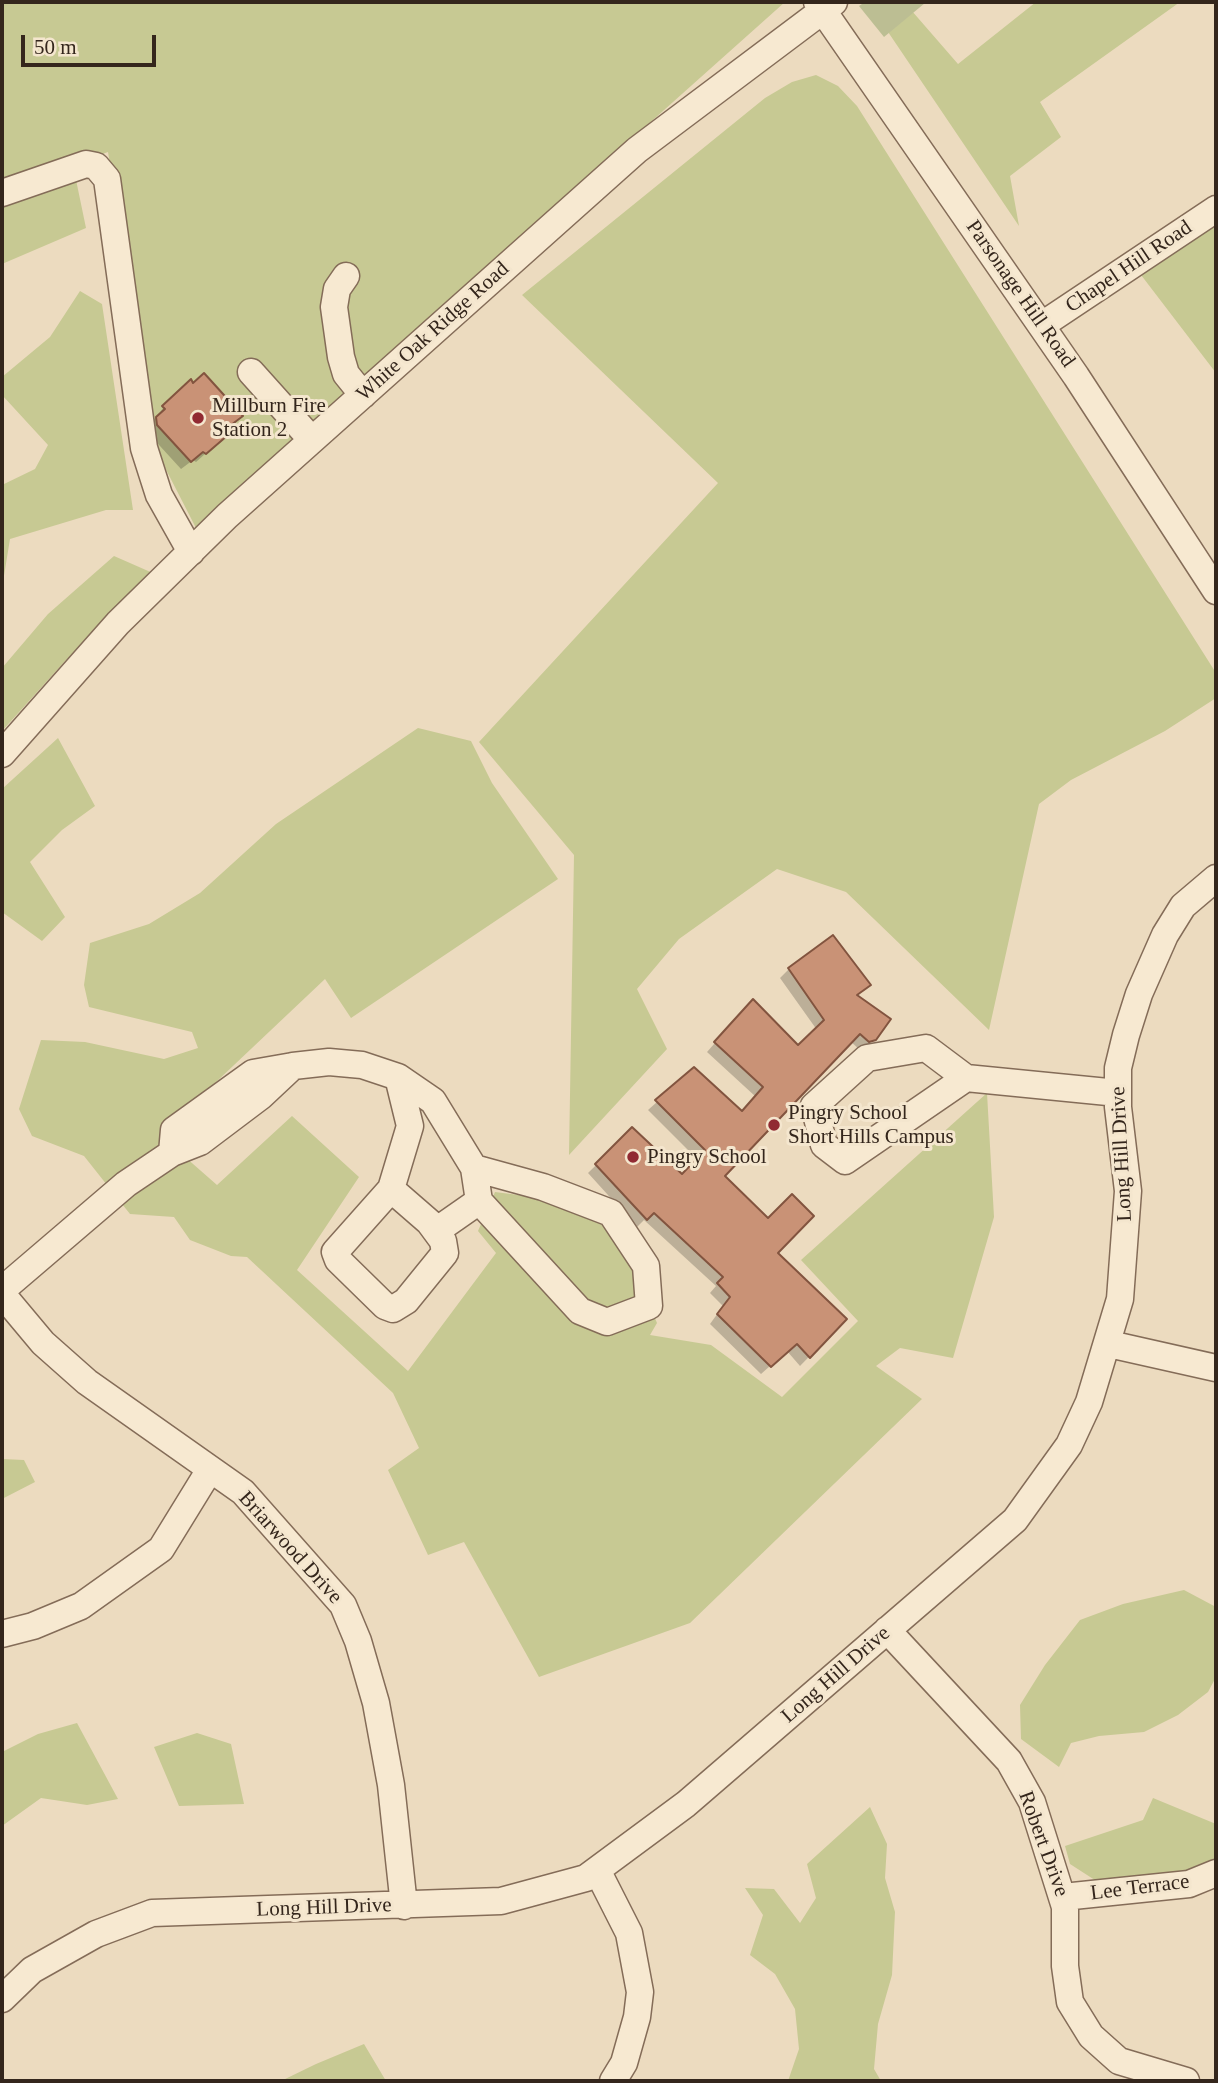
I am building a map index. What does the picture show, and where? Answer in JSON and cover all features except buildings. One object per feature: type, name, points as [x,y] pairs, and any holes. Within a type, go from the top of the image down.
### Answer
[{"type":"street","name":"Parsonage Hill Road","points":[[825,4],[1216,591]]},
{"type":"street","name":"White Oak Ridge Road","points":[[2,754],[118,623],[312,440],[638,150],[825,4]]},
{"type":"street","points":[[2,193],[86,164],[96,166],[107,179],[144,448],[159,495],[191,552]]},
{"type":"street","name":"Chapel Hill Road","points":[[1041,325],[1216,209]]},
{"type":"street","points":[[346,276],[337,289],[334,307],[341,357],[345,374],[363,395]]},
{"type":"street","points":[[251,372],[312,440]]},
{"type":"street","name":"Long Hill Drive","points":[[2,1999],[32,1970],[96,1934],[152,1913],[501,1901],[586,1878],[686,1804],[1015,1520],[1046,1481],[1069,1445],[1089,1402],[1121,1299],[1128,1191],[1118,1068],[1126,1035],[1139,994],[1165,935],[1183,906],[1216,878]]},
{"type":"street","points":[[966,1078],[845,1161],[824,1145],[814,1106],[867,1058],[926,1048],[966,1078],[1118,1093]]},
{"type":"street","points":[[2,1292],[126,1184],[172,1153],[200,1142],[261,1096],[293,1066],[329,1062],[362,1065],[398,1077],[433,1101],[474,1168],[479,1201],[580,1311],[607,1322],[649,1306],[646,1266],[611,1213],[543,1187],[474,1168]]},
{"type":"street","points":[[391,1189],[436,1231],[443,1241],[445,1253],[407,1301],[393,1309],[385,1306],[338,1260],[335,1252],[341,1242],[391,1189],[410,1126],[398,1077]]},
{"type":"street","points":[[436,1231],[479,1201]]},
{"type":"street","name":"Briarwood Drive","points":[[2,1292],[43,1343],[87,1382],[209,1471],[243,1492],[343,1605],[358,1642],[376,1703],[391,1785],[404,1906]]},
{"type":"street","points":[[1109,1344],[1216,1368]]},
{"type":"street","points":[[2,1634],[33,1626],[81,1606],[161,1549],[209,1471]]},
{"type":"street","name":"Robert Drive","points":[[887,1630],[1009,1761],[1032,1802],[1063,1897],[1065,1966],[1070,2002],[1091,2036],[1119,2061],[1186,2081]]},
{"type":"street","points":[[597,1870],[629,1933],[639,1992],[637,2017],[624,2063],[613,2081]]},
{"type":"street","name":"Lee Terrace","points":[[1063,1897],[1188,1884],[1216,1873]]},
{"type":"green space","points":[[2,2],[785,2],[196,528],[158,454],[108,152],[2,191]]},
{"type":"green space","points":[[865,2],[925,3],[884,37],[859,6]]},
{"type":"green space","points":[[1036,2],[1180,2],[1040,102],[1061,137],[1010,176],[1019,226],[882,23],[905,3],[958,64]]},
{"type":"green space","points":[[816,75],[838,86],[857,106],[1216,673],[1216,698],[1165,731],[1071,780],[1039,804],[989,1030],[846,892],[777,869],[679,939],[637,989],[667,1049],[569,1155],[574,855],[479,742],[718,483],[522,295],[765,98],[792,82]]},
{"type":"green space","points":[[75,175],[86,228],[2,264],[2,205]]},
{"type":"green space","points":[[1216,224],[1216,373],[1138,271]]},
{"type":"green space","points":[[80,291],[102,304],[133,510],[106,510],[10,539],[2,588],[2,485],[35,469],[48,445],[2,395],[2,377],[50,337]]},
{"type":"green space","points":[[114,556],[155,574],[66,660],[2,731],[2,668],[48,614]]},
{"type":"green space","points":[[418,728],[471,741],[492,783],[558,879],[351,1018],[325,979],[160,1135],[217,1185],[292,1116],[359,1177],[297,1270],[408,1371],[496,1253],[478,1231],[495,1192],[550,1199],[598,1219],[633,1266],[657,1323],[650,1335],[711,1345],[782,1397],[858,1321],[801,1260],[987,1093],[994,1217],[953,1358],[900,1348],[876,1366],[922,1399],[690,1623],[539,1677],[464,1542],[428,1555],[388,1470],[419,1448],[393,1393],[247,1257],[231,1256],[190,1240],[174,1217],[130,1214],[84,1156],[32,1136],[19,1109],[41,1040],[85,1042],[164,1059],[198,1048],[192,1032],[89,1007],[84,985],[90,943],[149,924],[200,893],[276,824]]},
{"type":"green space","points":[[58,738],[95,806],[62,830],[30,862],[65,917],[42,941],[2,912],[2,789]]},
{"type":"green space","points":[[2,1459],[24,1460],[35,1482],[2,1499]]},
{"type":"green space","points":[[1184,1590],[1216,1607],[1216,1677],[1208,1692],[1178,1715],[1144,1732],[1099,1736],[1071,1743],[1059,1767],[1021,1739],[1020,1705],[1045,1665],[1080,1620],[1123,1604]]},
{"type":"green space","points":[[77,1723],[118,1799],[87,1805],[41,1798],[2,1826],[2,1752],[38,1734]]},
{"type":"green space","points":[[197,1733],[231,1744],[244,1804],[179,1806],[154,1747]]},
{"type":"green space","points":[[1153,1798],[1216,1824],[1216,1867],[1101,1884],[1070,1864],[1065,1846],[1143,1820]]},
{"type":"green space","points":[[870,1807],[887,1844],[885,1878],[895,1912],[892,1975],[878,2024],[874,2069],[881,2081],[788,2081],[799,2049],[795,2009],[775,1974],[750,1955],[763,1915],[745,1888],[774,1889],[800,1923],[816,1898],[807,1864]]},
{"type":"green space","points":[[364,2044],[386,2081],[281,2081],[316,2064]]},
{"type":"place","name":"Millburn Fire Station 2","points":[[198,418]]},
{"type":"place","name":"Pingry School Short Hills Campus","points":[[774,1125]]},
{"type":"place","name":"Pingry School","points":[[633,1157]]}]
